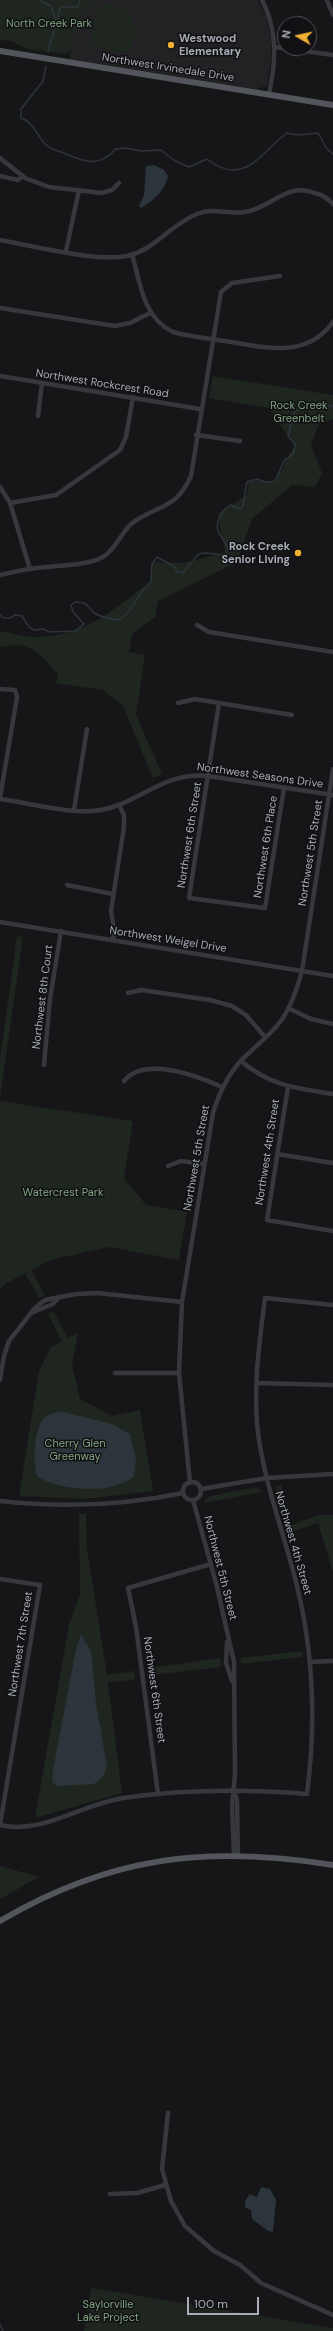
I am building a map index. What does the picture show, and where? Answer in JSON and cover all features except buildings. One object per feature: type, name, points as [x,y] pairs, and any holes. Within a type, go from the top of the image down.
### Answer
[{"type":"main road","name":"Northwest Irvinedale Drive","points":[[0,50],[333,105]]},
{"type":"main road","points":[[0,1922],[48,1895],[88,1879],[120,1869],[178,1858],[236,1855],[279,1858],[333,1865]]},
{"type":"street","points":[[262,0],[272,27],[275,47],[269,94]]},
{"type":"street","points":[[326,0],[333,15]]},
{"type":"street","points":[[275,47],[333,55]]},
{"type":"street","points":[[0,158],[23,176],[40,184],[79,190],[108,192],[119,183]]},
{"type":"street","points":[[0,176],[16,180],[23,176]]},
{"type":"street","points":[[0,240],[108,257],[132,254],[157,242],[191,216],[205,211],[246,212],[266,204],[283,193],[301,189],[322,195],[333,204]]},
{"type":"street","points":[[66,251],[79,190]]},
{"type":"street","points":[[132,254],[150,313],[159,324],[172,332],[274,349],[290,348],[315,339],[333,322]]},
{"type":"street","points":[[0,575],[30,569],[92,561],[103,557],[112,550],[135,521],[162,508],[181,496],[191,476],[200,409],[219,297],[224,288],[237,282],[280,276]]},
{"type":"street","points":[[0,308],[115,326],[130,323],[150,313]]},
{"type":"street","name":"Northwest Rockcrest Road","points":[[0,376],[200,409]]},
{"type":"street","points":[[38,416],[42,383]]},
{"type":"street","points":[[10,503],[56,495],[120,450],[126,438],[133,397]]},
{"type":"street","points":[[196,435],[240,441]]},
{"type":"street","points":[[0,487],[10,503],[30,569]]},
{"type":"street","points":[[197,625],[209,632],[333,652]]},
{"type":"street","points":[[0,689],[15,690],[17,696],[0,798]]},
{"type":"street","points":[[178,703],[195,700],[292,715]]},
{"type":"street","name":"Northwest 6th Street","points":[[219,703],[189,898],[265,908]]},
{"type":"street","points":[[74,810],[87,729]]},
{"type":"street","name":"Northwest 5th Street","points":[[190,1483],[179,1373],[182,1302],[213,1113],[222,1087],[240,1061],[280,1022],[288,1008],[302,971],[331,795],[333,769]]},
{"type":"street","name":"Northwest Seasons Drive","points":[[0,798],[88,812],[119,805],[171,779],[190,776],[208,776],[331,795]]},
{"type":"street","name":"Northwest 6th Place","points":[[265,908],[284,788]]},
{"type":"street","points":[[113,940],[114,930],[111,910],[124,827],[124,815],[119,805]]},
{"type":"street","points":[[67,885],[113,894]]},
{"type":"street","name":"Northwest Weigel Drive","points":[[0,922],[333,976]]},
{"type":"street","name":"Northwest 8th Court","points":[[44,1066],[50,999],[60,931]]},
{"type":"street","points":[[128,993],[141,990],[210,1000],[232,1006],[246,1015],[265,1038]]},
{"type":"street","points":[[288,1008],[311,1019],[333,1024]]},
{"type":"street","points":[[240,1061],[264,1079],[288,1087],[333,1094]]},
{"type":"street","points":[[124,1080],[133,1072],[142,1070],[166,1070],[193,1075],[222,1087]]},
{"type":"street","name":"Northwest 4th Street","points":[[288,1087],[267,1220],[333,1231]]},
{"type":"street","points":[[277,1154],[333,1163]]},
{"type":"street","points":[[168,1166],[181,1161],[204,1164]]},
{"type":"street","points":[[0,1380],[4,1356],[10,1341],[31,1313],[45,1300],[97,1293],[182,1302]]},
{"type":"street","points":[[31,1313],[53,1304],[59,1297]]},
{"type":"street","name":"Northwest 4th Street","points":[[234,1790],[307,1794],[313,1735],[310,1662],[297,1587],[266,1478],[259,1439],[257,1383],[265,1298],[333,1305]]},
{"type":"street","points":[[115,1373],[179,1373]]},
{"type":"street","points":[[257,1383],[333,1386]]},
{"type":"street","points":[[201,1489],[266,1478],[333,1474]]},
{"type":"street","points":[[190,1483],[195,1483],[201,1489],[198,1497],[193,1500],[186,1498],[183,1493],[184,1486],[190,1483]]},
{"type":"street","points":[[0,1501],[53,1506],[100,1506],[149,1500],[183,1493]]},
{"type":"street","name":"Northwest 5th Street","points":[[193,1500],[211,1564],[234,1662],[234,1790],[232,1804],[236,1855]]},
{"type":"street","name":"Northwest 6th Street","points":[[158,1794],[136,1627],[128,1588],[211,1564]]},
{"type":"street","name":"Northwest 7th Street","points":[[0,1579],[40,1585],[0,1825]]},
{"type":"street","name":"Northwest 5th Street","points":[[228,1640],[226,1663],[233,1683]]},
{"type":"street","points":[[310,1662],[333,1661]]},
{"type":"street","points":[[0,1825],[25,1826],[75,1814],[108,1801],[158,1794],[234,1790]]},
{"type":"street","points":[[168,2113],[162,2152],[165,2185],[171,2201],[185,2226],[214,2252],[240,2266],[261,2283],[333,2315]]},
{"type":"street","points":[[110,2194],[137,2193],[165,2185]]},
{"type":"shaded area","name":"Westwood Elementary","points":[[78,0],[258,0],[267,19],[271,42],[271,57],[267,86],[256,89],[69,59]]},
{"type":"shaded area","points":[[154,165],[164,170],[168,176],[167,181],[162,191],[141,208],[139,206],[144,195],[146,166]]},
{"type":"shaded area","points":[[63,1412],[112,1424],[130,1434],[136,1460],[134,1476],[125,1482],[114,1486],[87,1489],[60,1485],[48,1482],[38,1477],[35,1464],[35,1446],[38,1429],[45,1417],[54,1413]]},
{"type":"shaded area","points":[[81,1635],[91,1651],[96,1703],[107,1767],[103,1776],[94,1784],[56,1786],[52,1781],[53,1770],[76,1649]]},
{"type":"shaded area","points":[[261,2187],[270,2189],[276,2200],[273,2232],[268,2231],[252,2219],[251,2210],[245,2207],[245,2201],[250,2194],[257,2197]]},
{"type":"green space","name":"North Creek Park","points":[[0,0],[94,0],[78,22],[70,51],[65,54],[28,49],[13,43],[16,42],[0,40]]},
{"type":"green space","points":[[106,3],[124,10],[133,21],[134,36],[130,54],[95,47],[90,43],[96,10]]},
{"type":"green space","name":"Rock Creek Greenbelt","points":[[213,376],[333,395],[333,419],[319,424],[311,445],[322,473],[315,487],[292,485],[252,519],[237,562],[158,601],[155,617],[132,634],[129,652],[145,655],[136,715],[162,774],[153,778],[123,706],[103,690],[56,683],[58,674],[34,650],[20,646],[0,647],[0,631],[21,636],[34,637],[52,636],[84,627],[111,611],[151,581],[152,562],[182,563],[225,553],[218,514],[247,495],[249,480],[275,482],[294,446],[269,408],[209,398]]},
{"type":"green space","points":[[17,936],[23,937],[0,1098],[0,1059]]},
{"type":"green space","name":"Watercrest Park","points":[[0,1101],[133,1121],[124,1178],[146,1205],[187,1212],[179,1260],[109,1247],[50,1260],[31,1270],[45,1295],[39,1298],[25,1273],[5,1284],[0,1290]]},
{"type":"green space","name":"Cherry Glen Greenway","points":[[53,1311],[68,1338],[78,1333],[72,1364],[80,1399],[112,1416],[140,1410],[153,1491],[85,1499],[19,1496],[39,1371],[51,1347],[62,1341],[48,1314]]},
{"type":"green space","points":[[281,1485],[292,1525],[319,1515],[333,1515],[333,1572],[318,1523],[288,1533],[276,1491],[277,1487]]},
{"type":"green space","points":[[257,1487],[262,1492],[203,1503],[210,1496]]},
{"type":"green space","points":[[79,1514],[86,1514],[87,1549],[107,1675],[134,1671],[135,1679],[108,1683],[122,1793],[35,1818],[69,1625],[80,1595]]},
{"type":"green space","points":[[302,1651],[303,1657],[241,1664],[240,1658]]},
{"type":"green space","points":[[220,1658],[221,1667],[151,1675],[150,1668]]},
{"type":"green space","points":[[0,1866],[39,1877],[0,1899]]},
{"type":"green space","name":"Saylorville Lake Project","points":[[91,2288],[333,2328],[333,2331],[84,2331]]},
{"type":"waterway","points":[[39,0],[51,6],[56,21]]},
{"type":"waterway","points":[[48,52],[59,10],[61,7],[78,7],[80,0]]},
{"type":"waterway","points":[[46,66],[43,81],[21,109],[21,118],[29,123],[48,147],[80,160],[92,162],[98,161],[104,159],[116,149],[125,148],[141,151],[161,150],[175,161],[189,167],[207,159],[220,167],[231,170],[241,169],[260,158],[287,133],[298,135],[318,133],[327,149],[333,154]]},
{"type":"waterway","points":[[0,615],[3,618],[10,618],[15,615],[22,616],[29,627],[34,630],[43,629],[50,632],[75,631],[84,624],[73,612],[71,605],[75,602],[80,602],[86,604],[98,615],[118,620],[128,613],[142,591],[151,582],[152,564],[157,557],[175,567],[177,572],[184,572],[194,559],[201,553],[225,555],[228,549],[217,527],[219,519],[228,506],[231,505],[236,508],[242,508],[247,482],[257,479],[264,482],[270,482],[276,479],[284,461],[294,453],[295,444],[288,436],[295,410],[321,406],[333,406]]},
{"type":"waterway","points":[[0,2324],[3,2331]]},
{"type":"place","name":"Westwood Elementary","points":[[171,45]]},
{"type":"place","name":"Rock Creek Senior Living","points":[[298,553]]}]
